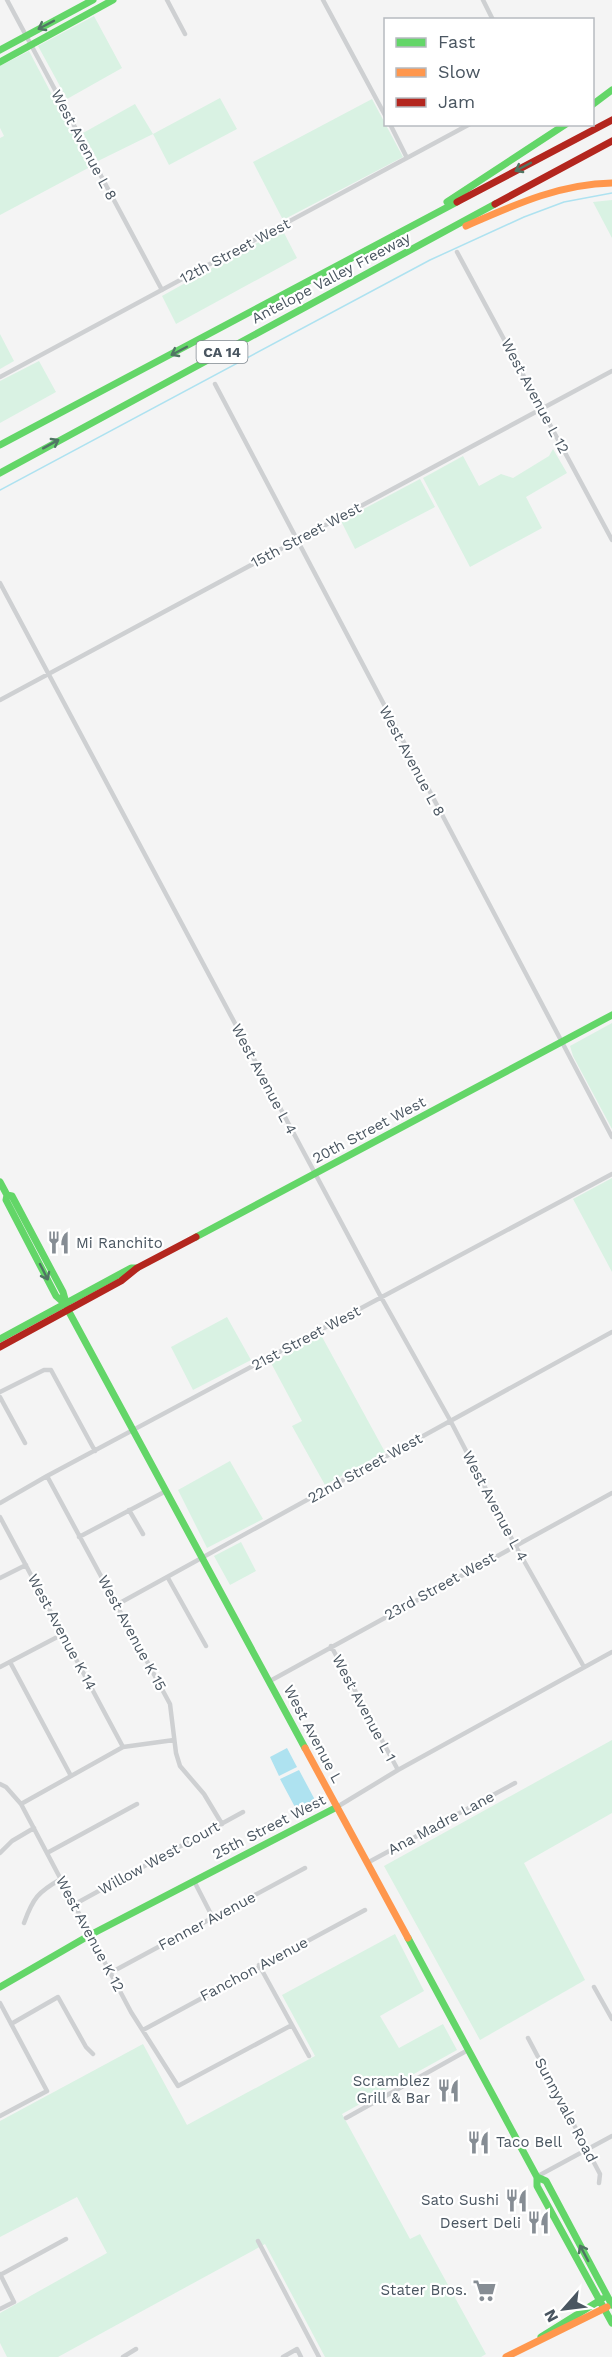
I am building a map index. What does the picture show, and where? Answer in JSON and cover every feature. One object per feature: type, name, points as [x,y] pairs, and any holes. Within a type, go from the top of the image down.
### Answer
[{"type":"main road","points":[[0,62],[113,0]]},
{"type":"main road","points":[[0,50],[89,1]]},
{"type":"main road","points":[[61,28],[86,10],[89,1]]},
{"type":"main road","points":[[594,104],[612,90]]},
{"type":"main road","points":[[558,149],[612,115]]},
{"type":"main road","name":"Antelope Valley Freeway","points":[[1,444],[612,120]]},
{"type":"main road","points":[[398,234],[563,126]]},
{"type":"main road","name":"Antelope Valley Freeway","points":[[0,473],[612,141]]},
{"type":"main road","points":[[444,232],[462,228],[549,191],[582,183],[612,183]]},
{"type":"main road","name":"20th Street West","points":[[0,1339],[121,1281],[137,1268],[612,1014]]},
{"type":"main road","name":"West Avenue L","points":[[0,1182],[7,1194],[6,1200],[56,1296],[66,1307],[270,1681],[537,2177],[537,2186],[612,2323]]},
{"type":"main road","name":"20th Street West","points":[[0,1347],[66,1307]]},
{"type":"main road","name":"25th Street West","points":[[0,1987],[90,1935],[337,1807]]},
{"type":"main road","name":"West Avenue L","points":[[537,2177],[546,2181],[610,2295],[612,2304]]},
{"type":"main road","points":[[537,2340],[548,2331],[610,2295]]},
{"type":"main road","points":[[506,2357],[612,2304]]},
{"type":"street","name":"West Avenue L 8","points":[[7,0],[162,291]]},
{"type":"street","points":[[167,0],[185,34]]},
{"type":"street","points":[[323,0],[384,113]]},
{"type":"street","points":[[483,0],[492,18]]},
{"type":"street","points":[[391,126],[407,158]]},
{"type":"street","name":"12th Street West","points":[[0,376],[466,126]]},
{"type":"street","name":"West Avenue L 12","points":[[458,252],[612,540]]},
{"type":"street","name":"15th Street West","points":[[0,700],[612,371]]},
{"type":"street","name":"West Avenue L 8","points":[[214,384],[612,1137]]},
{"type":"street","name":"West Avenue L 4","points":[[0,583],[381,1298],[584,1667]]},
{"type":"street","name":"21st Street West","points":[[0,1503],[612,1174]]},
{"type":"street","name":"22nd Street West","points":[[118,1604],[612,1332]]},
{"type":"street","points":[[0,1392],[44,1370],[51,1370],[95,1450]]},
{"type":"street","points":[[0,1397],[25,1443]]},
{"type":"street","name":"West Avenue K 15","points":[[47,1476],[170,1704],[180,1766],[204,1794],[222,1824]]},
{"type":"street","points":[[79,1537],[166,1491]]},
{"type":"street","name":"23rd Street West","points":[[270,1681],[612,1493]]},
{"type":"street","points":[[129,1510],[143,1534]]},
{"type":"street","name":"West Avenue K 14","points":[[0,1516],[123,1747]]},
{"type":"street","points":[[0,1578],[26,1565]]},
{"type":"street","points":[[168,1578],[206,1646]]},
{"type":"street","points":[[0,1667],[63,1634]]},
{"type":"street","name":"West Avenue L 1","points":[[331,1646],[398,1770]]},
{"type":"street","name":"25th Street West","points":[[337,1807],[398,1770],[612,1652]]},
{"type":"street","points":[[10,1662],[71,1776]]},
{"type":"street","points":[[21,1804],[123,1747],[174,1740]]},
{"type":"street","name":"Ana Madre Lane","points":[[367,1863],[515,1783]]},
{"type":"street","name":"West Avenue K 12","points":[[0,1784],[6,1787],[21,1804],[110,1973],[178,2086],[292,2025]]},
{"type":"street","points":[[47,1853],[137,1804]]},
{"type":"street","name":"Willow West Court","points":[[75,1904],[243,1812]]},
{"type":"street","points":[[0,1853],[12,1841],[34,1828]]},
{"type":"street","name":"Fenner Avenue","points":[[110,1973],[305,1868]]},
{"type":"street","points":[[24,1923],[32,1901],[44,1889],[61,1879]]},
{"type":"street","points":[[194,1881],[213,1918]]},
{"type":"street","name":"Fanchon Avenue","points":[[143,2030],[259,1965],[365,1910]]},
{"type":"street","points":[[259,1965],[309,2056]]},
{"type":"street","points":[[594,1987],[612,2019]]},
{"type":"street","points":[[12,2024],[58,1997],[86,2047],[93,2054]]},
{"type":"street","points":[[0,2002],[47,2091],[0,2116]]},
{"type":"street","name":"Sunnyvale Road","points":[[528,2038],[600,2174],[599,2183]]},
{"type":"street","points":[[346,2118],[468,2050]]},
{"type":"street","points":[[537,2177],[612,2136]]},
{"type":"street","points":[[0,2309],[14,2302],[0,2274],[66,2239]]},
{"type":"street","points":[[258,2241],[319,2357]]},
{"type":"street","points":[[123,2357],[136,2349]]},
{"type":"street","points":[[283,2357],[297,2349],[301,2357]]},
{"type":"green space","points":[[94,16],[122,68],[67,99],[38,46]]},
{"type":"green space","points":[[29,51],[90,167],[0,215],[0,138],[4,136],[0,128],[0,66]]},
{"type":"green space","points":[[220,98],[237,129],[169,165],[153,134]]},
{"type":"green space","points":[[372,99],[384,121],[384,126],[386,126],[403,157],[283,220],[253,162]]},
{"type":"green space","points":[[135,104],[153,134],[98,161],[83,133]]},
{"type":"green space","points":[[612,200],[612,238],[593,202]]},
{"type":"green space","points":[[282,229],[297,258],[176,324],[162,296]]},
{"type":"green space","points":[[0,334],[14,361],[0,369]]},
{"type":"green space","points":[[39,361],[56,392],[0,423],[0,381]]},
{"type":"green space","points":[[553,449],[567,473],[526,497],[542,528],[470,567],[423,478],[463,456],[479,486],[501,474],[513,478],[549,456]]},
{"type":"green space","points":[[420,479],[435,507],[355,549],[341,521]]},
{"type":"green space","points":[[612,1023],[612,1129],[573,1056],[570,1046]]},
{"type":"green space","points":[[612,1178],[612,1272],[573,1199]]},
{"type":"green space","points":[[227,1317],[251,1360],[193,1390],[171,1347]]},
{"type":"green space","points":[[321,1335],[385,1452],[325,1485],[292,1426],[302,1421],[271,1363]]},
{"type":"green space","points":[[230,1461],[263,1519],[207,1548],[178,1490]]},
{"type":"green space","points":[[241,1542],[256,1571],[230,1585],[214,1556]]},
{"type":"green space","points":[[612,1740],[612,1813],[524,1863],[585,1980],[480,2040],[384,1866]]},
{"type":"green space","points":[[395,1934],[424,1991],[380,2016],[399,2048],[443,2024],[457,2050],[342,2114],[410,2239],[420,2234],[486,2354],[481,2357],[325,2357],[265,2244],[58,2357],[7,2357],[0,2343],[0,2313],[107,2253],[77,2197],[0,2237],[0,2121],[143,2044],[187,2125],[315,2056],[282,1995]]},
{"type":"water","points":[[287,1748],[297,1767],[279,1776],[270,1757]]},
{"type":"water","points":[[299,1770],[315,1800],[296,1809],[280,1779]]},
{"type":"waterway","points":[[0,490],[430,260],[524,217],[564,202],[612,193]]},
{"type":"traffic: fast","points":[[0,50],[93,0]]},
{"type":"traffic: fast","points":[[0,62],[113,0]]},
{"type":"traffic: fast","points":[[594,104],[612,90]]},
{"type":"traffic: fast","points":[[447,202],[563,126]]},
{"type":"traffic: fast","points":[[0,445],[457,202]]},
{"type":"traffic: fast","points":[[0,473],[495,204]]},
{"type":"traffic: fast","points":[[196,1237],[612,1015]]},
{"type":"traffic: fast","points":[[0,1182],[7,1195],[6,1200],[56,1296],[65,1304]]},
{"type":"traffic: fast","points":[[7,1195],[12,1196],[63,1292],[68,1310],[305,1748]]},
{"type":"traffic: fast","points":[[0,1339],[131,1268],[137,1268]]},
{"type":"traffic: fast","points":[[0,1987],[90,1935],[337,1807]]},
{"type":"traffic: fast","points":[[408,1938],[537,2177],[537,2186],[612,2323]]},
{"type":"traffic: fast","points":[[537,2177],[546,2181],[612,2305]]},
{"type":"traffic: fast","points":[[541,2337],[602,2299]]},
{"type":"traffic: slow","points":[[466,226],[537,197],[574,187],[612,183]]},
{"type":"traffic: slow","points":[[305,1748],[408,1938]]},
{"type":"traffic: slow","points":[[506,2357],[607,2307]]},
{"type":"traffic: jam","points":[[457,202],[612,120]]},
{"type":"traffic: jam","points":[[495,204],[612,141]]},
{"type":"traffic: jam","points":[[0,1347],[121,1281],[137,1268],[196,1237]]},
{"type":"place","name":"Mi Ranchito","points":[[58,1243]]},
{"type":"place","name":"Scramblez Grill & Bar","points":[[448,2090]]},
{"type":"place","name":"Taco Bell","points":[[478,2142]]},
{"type":"place","name":"Sato Sushi","points":[[517,2200]]},
{"type":"place","name":"Desert Deli","points":[[539,2223]]},
{"type":"place","name":"Stater Bros.","points":[[485,2290]]}]
